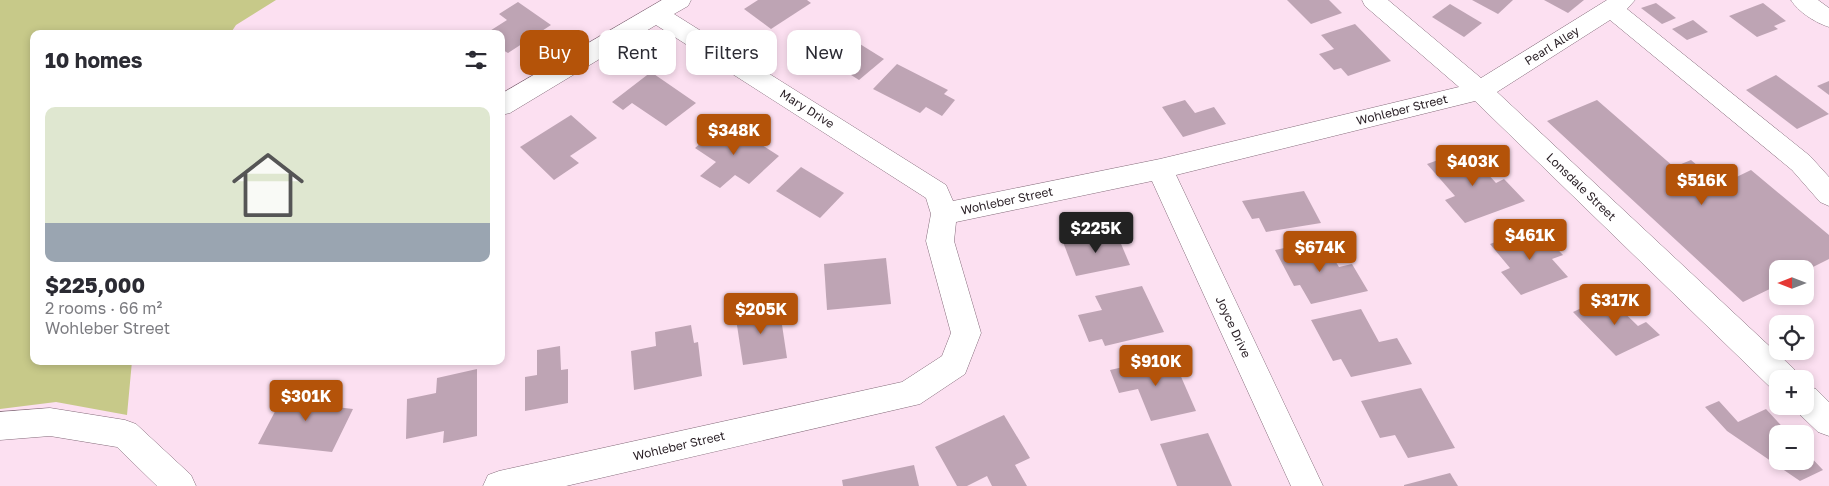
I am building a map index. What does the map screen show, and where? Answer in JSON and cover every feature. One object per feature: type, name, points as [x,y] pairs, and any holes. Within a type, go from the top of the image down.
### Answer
[{"type":"street","points":[[505,104],[680,0]]},
{"type":"street","name":"Lonsdale Street","points":[[1373,0],[1480,91],[1774,370]]},
{"type":"street","points":[[1802,0],[1829,19]]},
{"type":"street","points":[[1618,4],[1801,163],[1829,195]]},
{"type":"street","name":"Pearl Alley","points":[[1480,91],[1618,4]]},
{"type":"street","name":"Mary Drive","points":[[657,14],[937,192],[944,214]]},
{"type":"street","name":"Wohleber Street","points":[[499,486],[909,394],[954,366],[966,333],[940,241],[944,214],[1160,169],[1480,91]]},
{"type":"street","name":"Joyce Drive","points":[[1160,169],[1306,486]]},
{"type":"street","points":[[1814,408],[1829,422]]},
{"type":"street","points":[[0,426],[50,422],[125,434],[180,486]]},
{"type":"green space","points":[[0,0],[276,0],[236,25],[233,30],[30,30],[30,365],[132,365],[127,415],[56,402],[0,409]]},
{"type":"building","points":[[758,0],[807,0],[811,3],[771,29],[744,9]]},
{"type":"building","points":[[1287,0],[1329,0],[1342,13],[1311,24]]},
{"type":"building","points":[[1472,0],[1513,0],[1498,14]]},
{"type":"building","points":[[1544,0],[1584,0],[1568,13]]},
{"type":"building","points":[[518,2],[551,25],[543,30],[520,30],[520,45],[508,53],[505,51],[505,30],[491,30],[507,20],[499,14]]},
{"type":"building","points":[[1656,3],[1676,18],[1662,24],[1641,8]]},
{"type":"building","points":[[1763,3],[1786,21],[1774,26],[1778,29],[1757,37],[1729,16]]},
{"type":"building","points":[[1450,4],[1482,23],[1464,37],[1432,17]]},
{"type":"building","points":[[1693,20],[1708,32],[1687,40],[1672,29]]},
{"type":"building","points":[[1355,24],[1391,61],[1348,76],[1341,68],[1334,70],[1319,54],[1334,49],[1321,35]]},
{"type":"building","points":[[861,45],[884,59],[859,80],[851,75],[861,75]]},
{"type":"building","points":[[897,64],[948,90],[944,94],[955,100],[942,116],[926,107],[920,113],[873,89]]},
{"type":"building","points":[[647,75],[655,75],[696,103],[666,126],[632,103],[623,110],[612,102]]},
{"type":"building","points":[[1776,75],[1829,114],[1797,129],[1746,90]]},
{"type":"building","points":[[1829,81],[1829,95],[1817,86]]},
{"type":"building","points":[[1185,100],[1195,113],[1214,107],[1226,124],[1183,137],[1162,107]]},
{"type":"building","points":[[1597,100],[1674,167],[1691,160],[1720,185],[1751,170],[1829,235],[1829,259],[1814,266],[1814,260],[1769,260],[1769,289],[1743,302],[1547,121]]},
{"type":"building","points":[[571,115],[597,138],[570,156],[579,163],[554,180],[520,147]]},
{"type":"building","points":[[726,122],[779,156],[749,184],[735,175],[720,188],[700,176],[716,162],[695,148]]},
{"type":"building","points":[[1466,150],[1496,183],[1504,179],[1525,201],[1465,223],[1445,200],[1455,196],[1427,164]]},
{"type":"building","points":[[801,167],[844,193],[820,218],[776,191]]},
{"type":"building","points":[[1304,191],[1321,223],[1266,232],[1259,218],[1252,219],[1242,201]]},
{"type":"building","points":[[1536,227],[1563,255],[1552,259],[1568,277],[1521,295],[1501,272],[1510,268],[1490,244]]},
{"type":"building","points":[[1116,232],[1130,265],[1076,276],[1063,242]]},
{"type":"building","points":[[1322,240],[1339,267],[1352,264],[1368,291],[1311,304],[1300,285],[1294,286],[1275,250]]},
{"type":"building","points":[[886,258],[891,304],[827,310],[824,264]]},
{"type":"building","points":[[1142,286],[1164,332],[1105,346],[1102,339],[1089,342],[1078,315],[1102,310],[1095,296]]},
{"type":"building","points":[[1607,296],[1638,326],[1646,322],[1660,335],[1616,356],[1573,312]]},
{"type":"building","points":[[779,305],[787,358],[743,365],[735,312]]},
{"type":"building","points":[[1361,309],[1379,342],[1397,338],[1412,364],[1351,377],[1341,359],[1333,361],[1311,320]]},
{"type":"building","points":[[691,325],[694,343],[698,342],[702,376],[634,390],[631,351],[656,346],[655,332]]},
{"type":"building","points":[[560,346],[561,370],[568,369],[568,403],[525,411],[525,377],[537,375],[537,350]]},
{"type":"building","points":[[1172,356],[1196,411],[1151,421],[1138,389],[1119,393],[1110,370]]},
{"type":"building","points":[[477,369],[477,436],[443,443],[444,431],[406,439],[407,399],[436,393],[437,378]]},
{"type":"building","points":[[295,386],[328,389],[320,405],[353,409],[332,452],[258,444],[281,400],[288,401]]},
{"type":"building","points":[[1421,388],[1455,448],[1408,458],[1395,435],[1380,438],[1361,401]]},
{"type":"building","points":[[1719,401],[1738,422],[1766,409],[1769,415],[1772,415],[1781,425],[1769,425],[1769,460],[1727,431],[1705,407]]},
{"type":"building","points":[[1004,415],[1030,458],[1015,465],[1027,486],[992,486],[987,476],[967,486],[957,486],[935,447]]},
{"type":"building","points":[[1208,433],[1232,486],[1177,486],[1160,444]]},
{"type":"building","points":[[1814,460],[1823,470],[1800,481],[1784,470],[1814,470]]},
{"type":"building","points":[[914,465],[919,486],[843,486],[842,480]]},
{"type":"building","points":[[1450,473],[1458,486],[1404,486],[1404,485]]}]
